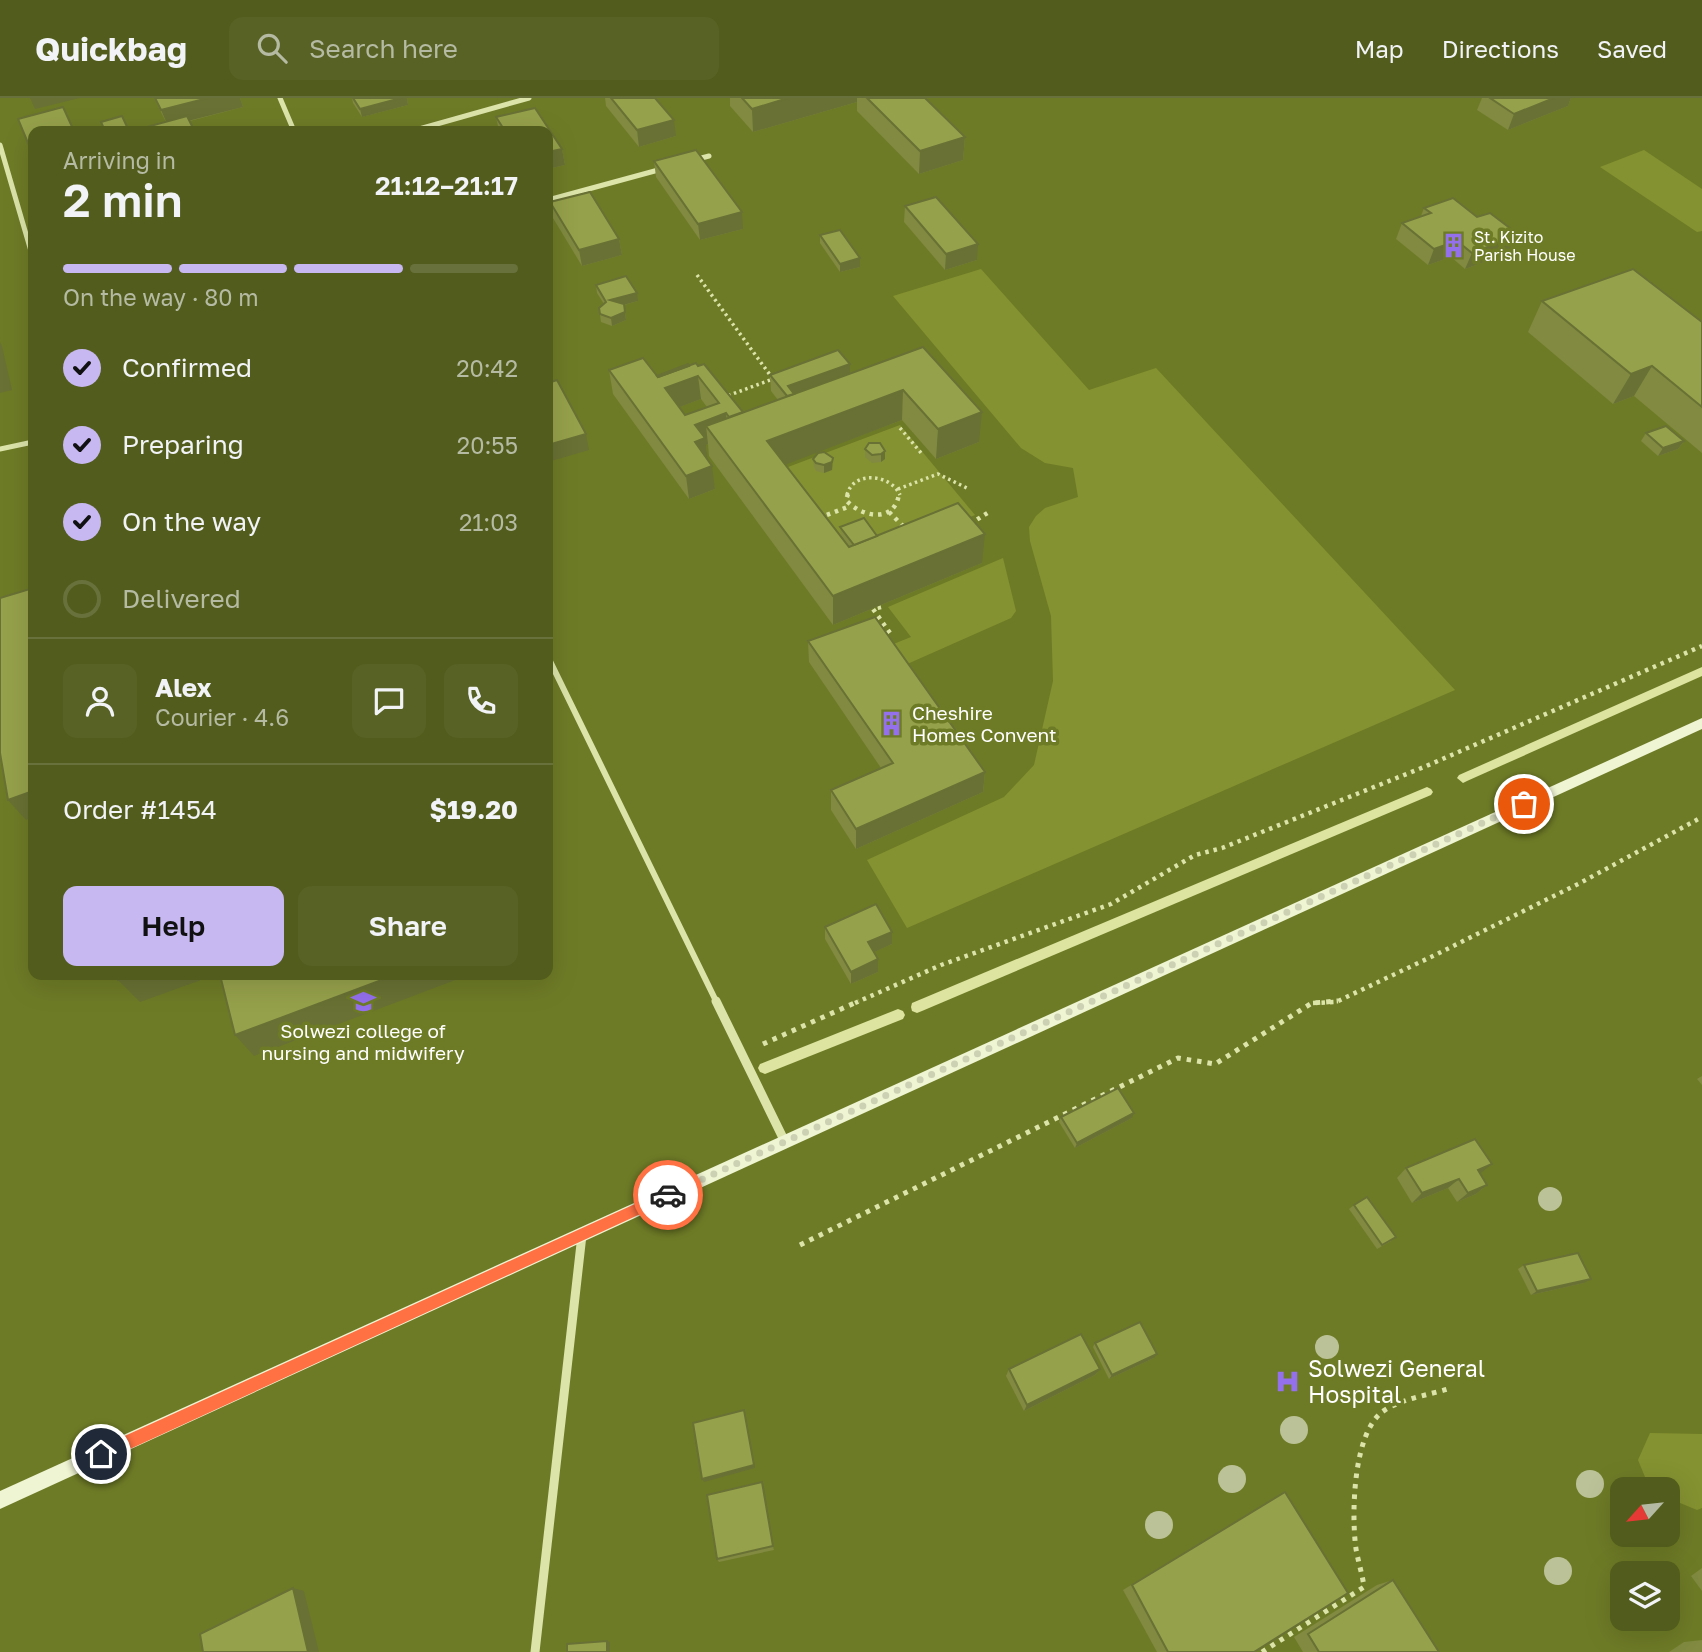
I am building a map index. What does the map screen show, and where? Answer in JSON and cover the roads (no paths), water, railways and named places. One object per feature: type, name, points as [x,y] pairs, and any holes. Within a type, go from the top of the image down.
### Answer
[{"type":"main road","points":[[0,1500],[1702,723]]},
{"type":"street","points":[[280,98],[292,126]]},
{"type":"street","points":[[430,126],[529,98]]},
{"type":"street","points":[[0,145],[28,242]]},
{"type":"street","points":[[682,163],[709,156]]},
{"type":"street","points":[[553,199],[669,167]]},
{"type":"street","points":[[0,449],[28,443]]},
{"type":"street","points":[[553,667],[785,1142]]},
{"type":"street","points":[[535,1652],[582,1234]]},
{"type":"waterway","points":[[1463,778],[1702,671]]},
{"type":"waterway","points":[[917,1007],[1427,792]]},
{"type":"waterway","points":[[765,1068],[898,1015]]},
{"type":"place","name":"St. Kizito Parish House","points":[[1454,246]]},
{"type":"place","name":"Cheshire Homes Convent","points":[[892,723]]},
{"type":"place","name":"Solwezi college of nursing and midwifery","points":[[363,1002]]},
{"type":"place","name":"Solwezi General Hospital","points":[[1288,1381]]}]
